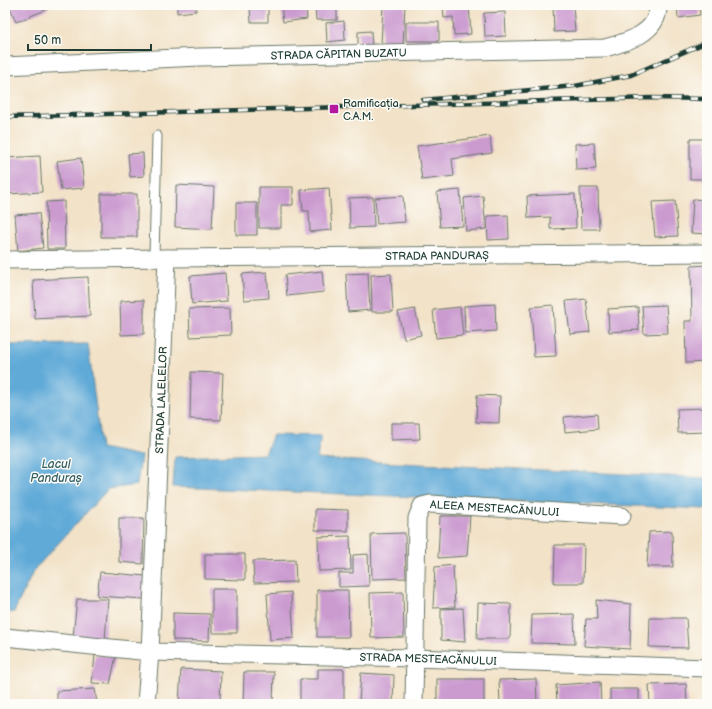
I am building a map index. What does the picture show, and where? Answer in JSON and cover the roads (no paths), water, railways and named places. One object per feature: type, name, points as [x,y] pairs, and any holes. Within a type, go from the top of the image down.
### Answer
[{"type":"street","name":"STRADA CĂPITAN BUZATU","points":[[5,66],[200,57],[605,48],[629,41],[642,34],[652,24],[658,8]]},
{"type":"street","name":"STRADA PANDURAȘ","points":[[160,257],[707,253]]},
{"type":"street","points":[[5,260],[160,257]]},
{"type":"street","name":"STRADA LALELELOR","points":[[146,704],[150,652],[160,257]]},
{"type":"street","name":"ALEEA MESTEACĂNULUI","points":[[414,704],[417,518],[422,506],[430,504],[622,516]]},
{"type":"street","name":"STRADA MESTEACĂNULUI","points":[[5,637],[150,652],[414,658],[707,668]]},
{"type":"lane","points":[[157,136],[160,257]]},
{"type":"water","name":"Lacul Panduraș","points":[[88,344],[101,448],[141,456],[137,485],[108,489],[34,570],[14,612],[5,613],[5,345]]},
{"type":"water","points":[[273,435],[321,436],[317,459],[707,478],[707,509],[173,487],[175,457],[265,454]]},
{"type":"railway","points":[[423,100],[575,86],[631,75],[707,42]]},
{"type":"railway","points":[[5,117],[652,98],[707,99]]},
{"type":"place","name":"Ramificația C.A.M.","points":[[334,109]]}]
